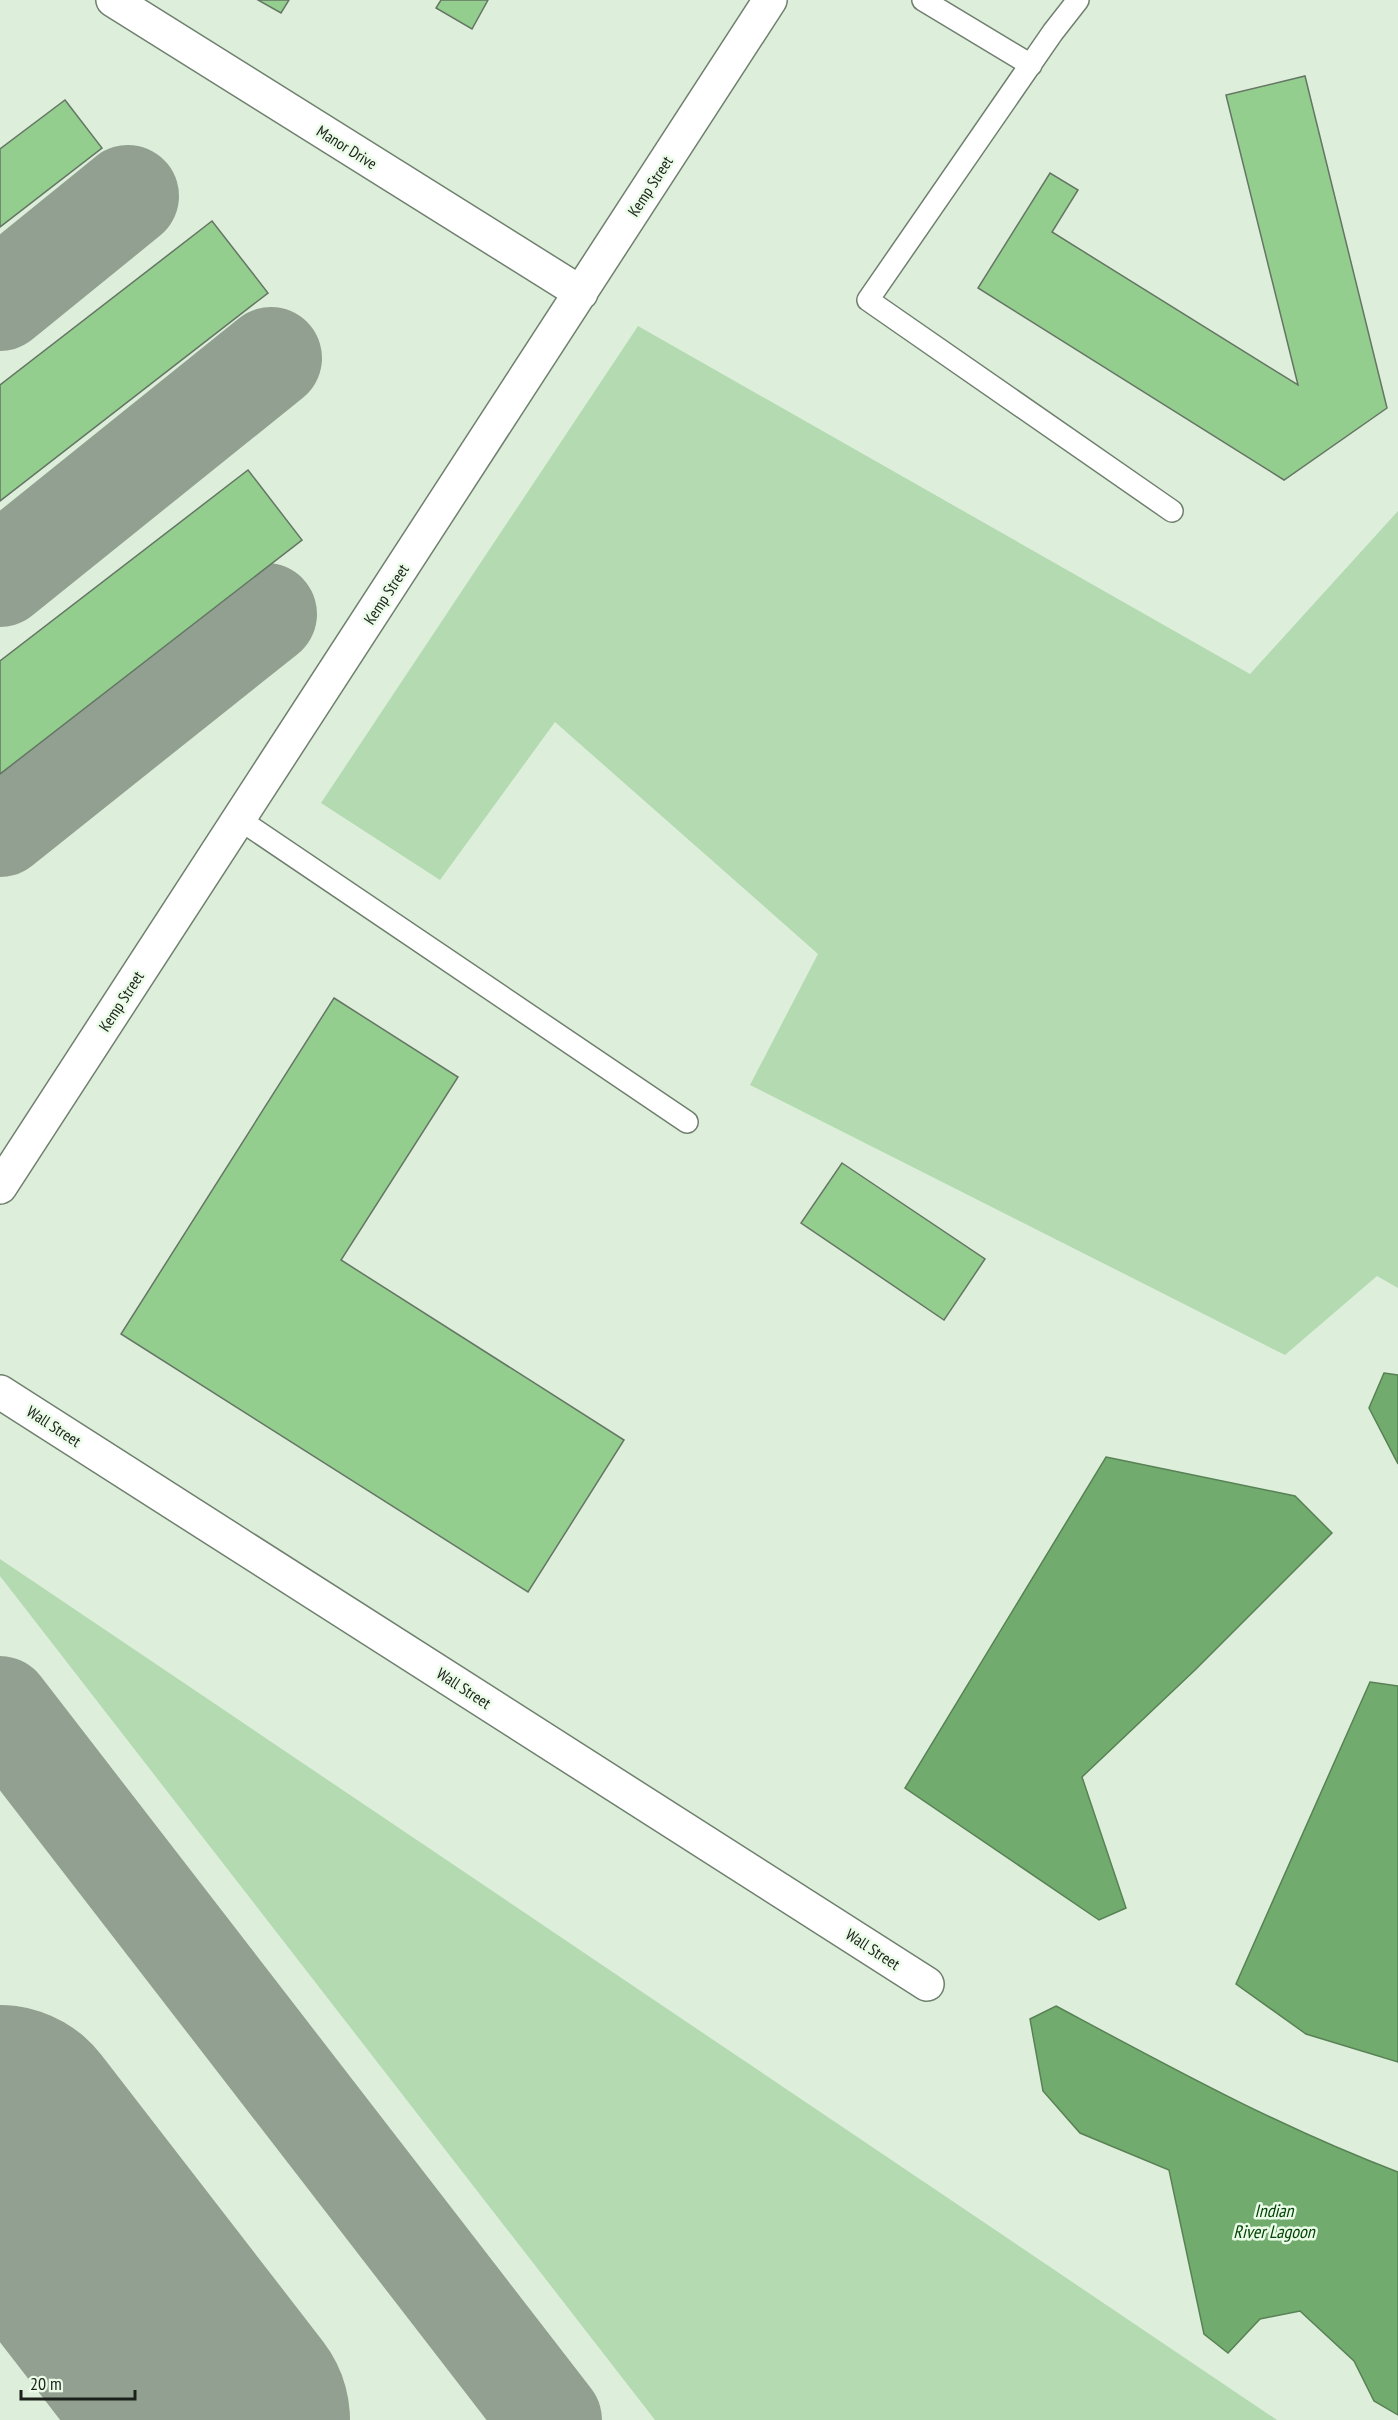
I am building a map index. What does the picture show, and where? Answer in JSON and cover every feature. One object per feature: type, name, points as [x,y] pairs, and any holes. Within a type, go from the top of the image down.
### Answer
[{"type":"street","name":"Manor Drive","points":[[113,0],[581,293]]},
{"type":"street","name":"Kemp Street","points":[[0,1187],[770,0]]},
{"type":"street","name":"Wall Street","points":[[0,1392],[927,1984]]},
{"type":"lane","points":[[923,0],[1030,65]]},
{"type":"lane","points":[[1078,0],[1030,65],[868,300],[1172,510]]},
{"type":"lane","points":[[239,819],[687,1122]]},
{"type":"shaded area","points":[[638,326],[1250,674],[1398,511],[1398,1288],[1377,1276],[1285,1355],[750,1085],[818,954],[555,722],[440,880],[321,803]]},
{"type":"shaded area","points":[[0,1559],[1277,2420],[655,2420],[0,1576]]},
{"type":"water","points":[[1384,1373],[1398,1375],[1398,1464],[1369,1408]]},
{"type":"water","points":[[1106,1457],[1295,1496],[1332,1533],[1195,1670],[1082,1777],[1126,1908],[1099,1920],[905,1788]]},
{"type":"water","points":[[1370,1682],[1398,1686],[1398,2062],[1306,2034],[1236,1984]]},
{"type":"water","name":"Indian River Lagoon","points":[[1056,2006],[1267,2116],[1398,2172],[1398,2415],[1374,2401],[1354,2361],[1300,2311],[1260,2319],[1228,2353],[1204,2334],[1169,2170],[1080,2133],[1043,2091],[1030,2019]]},
{"type":"building","points":[[258,0],[289,0],[281,13]]},
{"type":"building","points":[[441,0],[488,0],[472,29],[436,8]]},
{"type":"building","points":[[1305,76],[1387,408],[1284,480],[978,288],[1050,173],[1078,190],[1052,232],[1298,385],[1226,95]]},
{"type":"building","points":[[65,100],[102,148],[0,227],[0,149]]},
{"type":"building","points":[[212,221],[268,293],[0,501],[0,385]]},
{"type":"building","points":[[248,470],[302,540],[0,774],[0,661]]},
{"type":"building","points":[[334,998],[458,1077],[341,1260],[624,1440],[528,1592],[121,1334]]},
{"type":"building","points":[[842,1163],[985,1259],[944,1320],[801,1223]]},
{"type":"taxiway","points":[[0,300],[128,196]]},
{"type":"taxiway","points":[[0,576],[271,358]]},
{"type":"taxiway","points":[[0,826],[266,614]]},
{"type":"taxiway","points":[[0,1707],[551,2420]]},
{"type":"runway","points":[[0,2133],[222,2420]]}]
